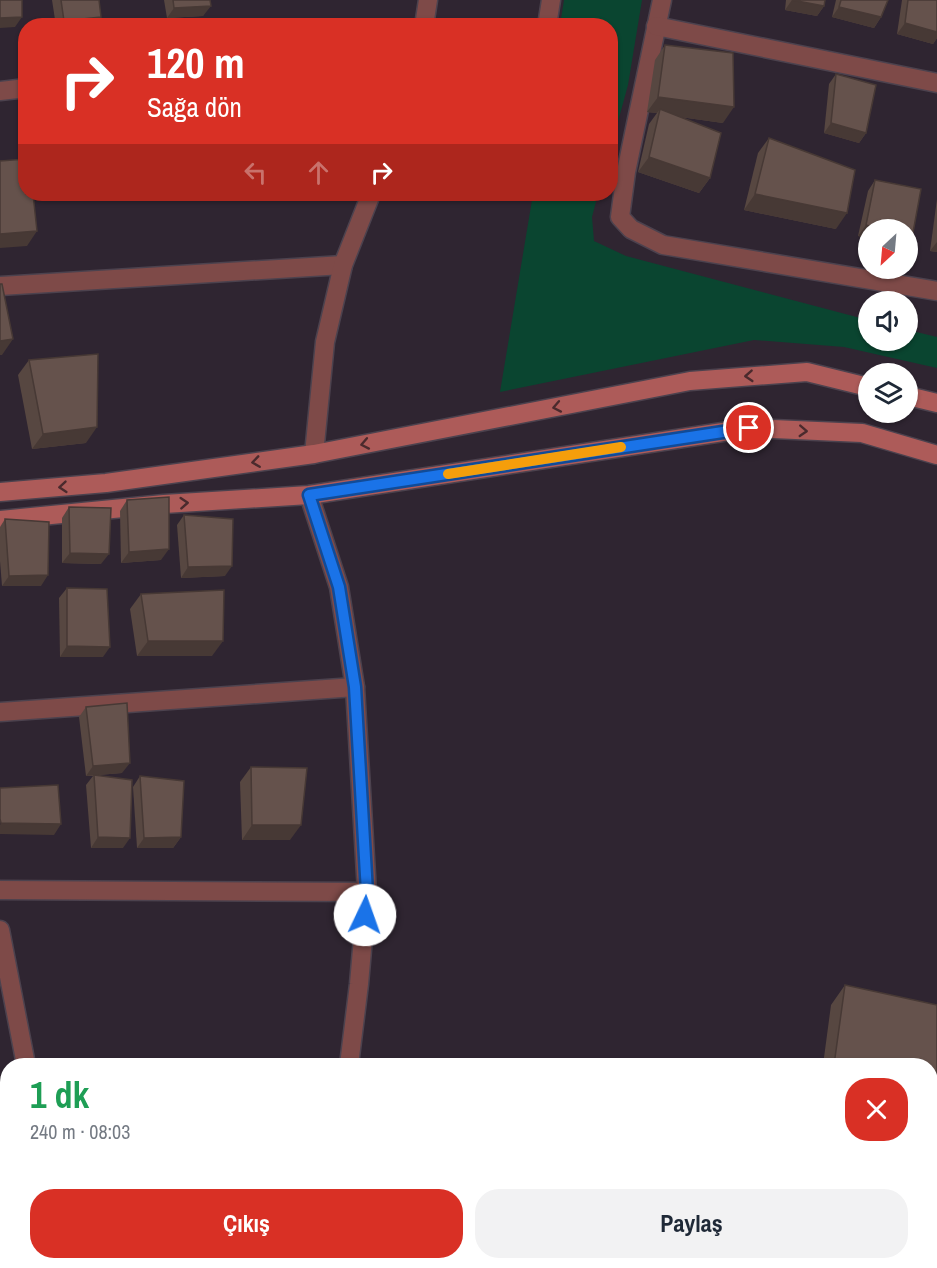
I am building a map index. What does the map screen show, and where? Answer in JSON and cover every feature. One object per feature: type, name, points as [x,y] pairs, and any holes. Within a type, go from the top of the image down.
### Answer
[{"type":"street","points":[[425,18],[428,0]]},
{"type":"street","points":[[548,18],[551,0]]},
{"type":"street","points":[[662,0],[626,172],[620,217],[631,229],[663,245],[937,291]]},
{"type":"street","points":[[656,26],[937,83]]},
{"type":"street","points":[[0,91],[18,89]]},
{"type":"street","points":[[314,454],[325,342],[343,265],[368,201]]},
{"type":"street","points":[[0,285],[343,265]]},
{"type":"street","points":[[0,492],[106,483],[314,454],[690,381],[807,372],[858,385]]},
{"type":"street","points":[[918,398],[937,403]]},
{"type":"street","points":[[0,520],[164,504],[309,495],[749,428],[862,434],[937,455]]},
{"type":"street","points":[[309,495],[339,587],[355,687],[367,892],[350,1058]]},
{"type":"street","points":[[0,712],[355,687]]},
{"type":"street","points":[[0,890],[367,892]]},
{"type":"street","points":[[0,930],[25,1058]]},
{"type":"green space","points":[[564,0],[642,0],[628,85],[618,121],[618,18],[561,18]]},
{"type":"green space","points":[[532,201],[596,201],[592,217],[594,241],[626,256],[858,317],[858,350],[754,340],[500,392]]},
{"type":"green space","points":[[918,332],[937,337],[937,368],[862,351],[918,351]]},
{"type":"building","points":[[0,0],[22,0],[22,17],[0,18]]},
{"type":"building","points":[[61,0],[99,0],[101,17],[64,18]]},
{"type":"building","points":[[173,0],[210,0],[211,6],[174,8]]},
{"type":"building","points":[[792,0],[825,0],[824,6]]},
{"type":"building","points":[[841,0],[888,0],[881,17],[839,7]]},
{"type":"building","points":[[908,0],[937,0],[937,32],[905,23]]},
{"type":"building","points":[[665,45],[733,53],[734,107],[658,97]]},
{"type":"building","points":[[836,74],[876,85],[866,133],[831,123]]},
{"type":"building","points":[[660,109],[721,133],[710,178],[649,157]]},
{"type":"building","points":[[769,138],[855,170],[847,213],[755,194]]},
{"type":"building","points":[[18,160],[18,201],[34,201],[37,231],[0,234],[0,161]]},
{"type":"building","points":[[875,180],[921,189],[915,219],[867,219]]},
{"type":"building","points":[[0,284],[2,284],[13,339],[0,341]]},
{"type":"building","points":[[98,354],[97,427],[43,434],[29,360]]},
{"type":"building","points":[[169,497],[169,549],[129,552],[127,500]]},
{"type":"building","points":[[69,507],[111,508],[109,554],[70,553]]},
{"type":"building","points":[[184,515],[233,519],[232,566],[188,567]]},
{"type":"building","points":[[5,519],[49,522],[48,575],[9,576]]},
{"type":"building","points":[[67,588],[107,589],[110,647],[67,646]]},
{"type":"building","points":[[224,590],[223,641],[148,641],[141,594]]},
{"type":"building","points":[[127,703],[130,763],[93,766],[86,707]]},
{"type":"building","points":[[251,767],[307,768],[301,825],[252,825]]},
{"type":"building","points":[[94,775],[132,780],[130,838],[98,837]]},
{"type":"building","points":[[140,776],[184,781],[181,837],[144,838]]},
{"type":"building","points":[[58,785],[61,824],[1,823],[0,788]]},
{"type":"building","points":[[845,985],[937,1005],[937,1058],[835,1058]]},
{"type":"slow traffic","points":[[448,474],[621,447]]},
{"type":"route","points":[[365,915],[367,892],[355,687],[339,587],[309,495],[749,428]]}]
